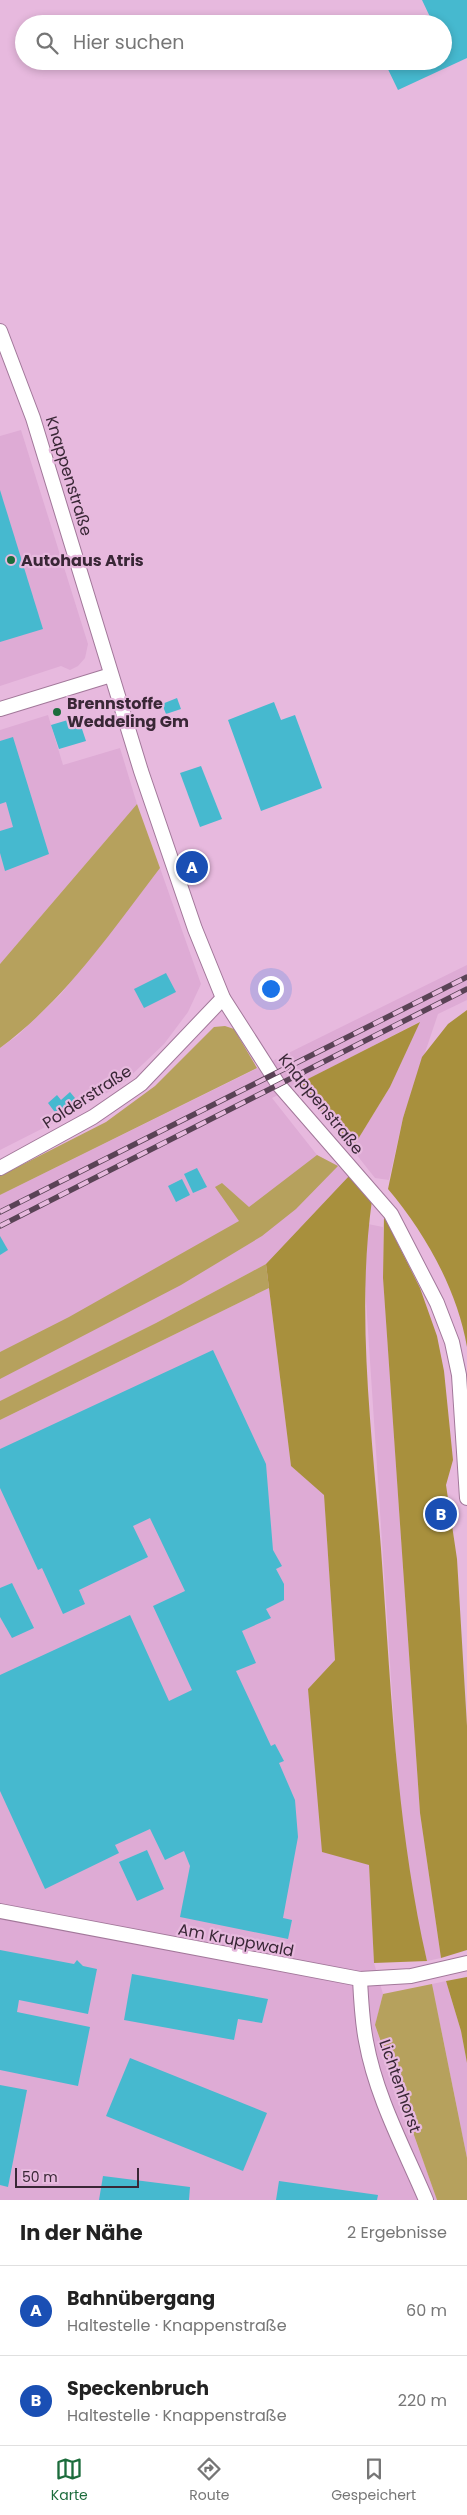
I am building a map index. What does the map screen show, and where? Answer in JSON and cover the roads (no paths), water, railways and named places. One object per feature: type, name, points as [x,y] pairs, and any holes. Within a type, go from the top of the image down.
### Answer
[{"type":"street","name":"Knappenstraße","points":[[0,331],[33,418],[111,675],[194,929],[223,998],[278,1084],[391,1214],[437,1303],[452,1342],[459,1375],[467,1498]]},
{"type":"street","points":[[0,709],[111,675]]},
{"type":"street","name":"Polderstraße","points":[[0,1168],[93,1118],[141,1084],[223,998]]},
{"type":"street","name":"Am Kruppwald","points":[[0,1911],[360,1980],[411,1976],[467,1963]]},
{"type":"street","name":"Lichtenhorst","points":[[360,1980],[364,2026],[371,2060],[386,2107],[426,2200]]},
{"type":"railway","points":[[0,1212],[467,977]]},
{"type":"railway","points":[[0,1226],[467,989]]},
{"type":"place","name":"Autohaus Atris","points":[[11,560]]},
{"type":"place","name":"Brennstoffe Weddeling Gm","points":[[57,712]]},
{"type":"place","name":"Bahnübergang","points":[[192,867]]},
{"type":"place","name":"Speckenbruch","points":[[441,1514]]}]
